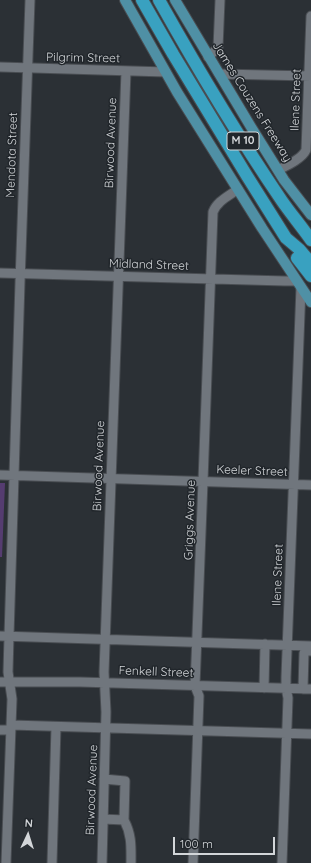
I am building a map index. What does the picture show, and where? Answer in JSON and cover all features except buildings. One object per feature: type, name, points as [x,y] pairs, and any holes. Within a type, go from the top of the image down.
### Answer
[{"type":"highway","name":"M 10","points":[[142,0],[247,176],[286,238],[299,249],[311,263]]},
{"type":"highway","name":"M 10","points":[[159,0],[180,39],[237,131],[283,203],[306,229],[311,240]]},
{"type":"highway","points":[[286,238],[293,252],[311,276]]},
{"type":"main road","points":[[125,0],[177,92],[311,302]]},
{"type":"main road","name":"James Couzens Freeway","points":[[175,0],[278,170],[311,215]]},
{"type":"street","name":"Mendota Street","points":[[6,863],[12,699],[4,636],[14,476],[30,0]]},
{"type":"street","points":[[208,56],[218,48],[220,0]]},
{"type":"street","name":"Ilene Street","points":[[278,170],[301,157],[306,150],[310,76],[311,16]]},
{"type":"street","name":"Pilgrim Street","points":[[0,68],[166,72]]},
{"type":"street","name":"Birwood Avenue","points":[[102,863],[106,728],[104,672],[126,71]]},
{"type":"street","points":[[219,74],[310,76]]},
{"type":"street","name":"Griggs Avenue","points":[[193,863],[199,694],[195,686],[212,212],[218,203],[238,189]]},
{"type":"street","name":"Midland Street","points":[[0,273],[285,281],[299,284]]},
{"type":"street","name":"Ilene Street","points":[[282,863],[299,284]]},
{"type":"street","name":"Keeler Street","points":[[0,475],[311,485]]},
{"type":"street","points":[[4,636],[311,646]]},
{"type":"street","points":[[264,688],[265,644]]},
{"type":"street","points":[[307,689],[304,653],[311,651]]},
{"type":"street","name":"Fenkell Street","points":[[0,682],[104,683],[307,689]]},
{"type":"street","points":[[52,863],[56,726]]},
{"type":"street","points":[[0,730],[11,728],[56,726],[311,734]]},
{"type":"street","points":[[104,779],[125,780],[124,820],[128,828],[131,842],[131,863]]},
{"type":"street","points":[[103,819],[124,820]]},
{"type":"shaded area","points":[[0,483],[5,483],[2,557],[0,557]]}]
